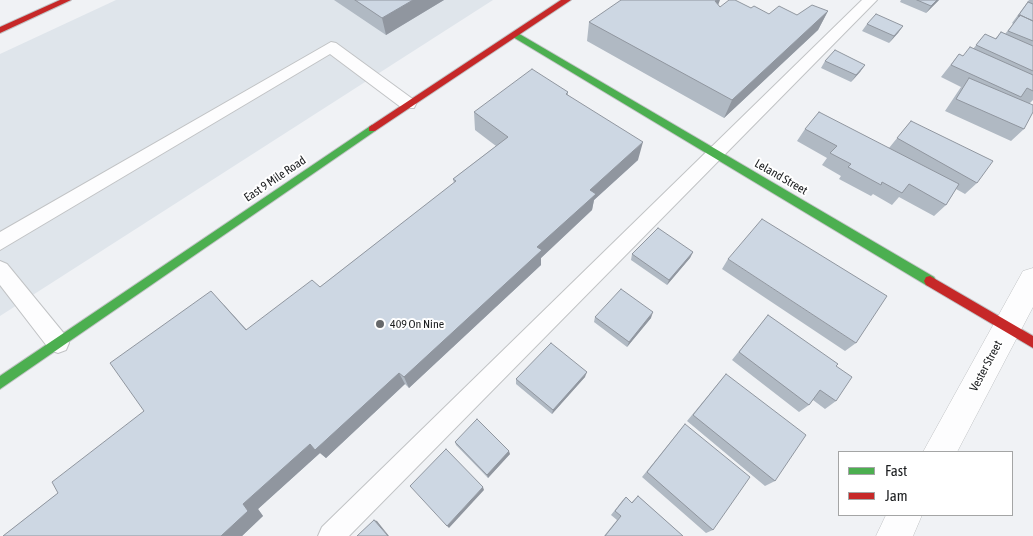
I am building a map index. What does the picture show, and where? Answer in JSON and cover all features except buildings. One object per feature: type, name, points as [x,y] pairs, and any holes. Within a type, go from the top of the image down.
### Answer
[{"type":"main road","points":[[0,30],[66,0]]},
{"type":"main road","name":"East 9 Mile Road","points":[[0,383],[408,104],[568,0]]},
{"type":"main road","name":"Leland Street","points":[[516,35],[1033,342]]},
{"type":"street","name":"Vester Street","points":[[940,451],[1033,280]]},
{"type":"street","points":[[894,536],[904,516]]},
{"type":"lane","points":[[331,536],[870,0]]},
{"type":"lane","points":[[0,242],[331,47],[408,104]]},
{"type":"lane","points":[[0,270],[58,343]]},
{"type":"shaded area","points":[[116,0],[493,0],[0,316],[0,54]]},
{"type":"traffic: fast","points":[[516,35],[930,281]]},
{"type":"traffic: fast","points":[[0,383],[372,129]]},
{"type":"traffic: jam","points":[[0,30],[67,0]]},
{"type":"traffic: jam","points":[[372,129],[567,0]]},
{"type":"traffic: jam","points":[[930,281],[1033,342]]},
{"type":"place","name":"409 On Nine","points":[[380,324]]}]
